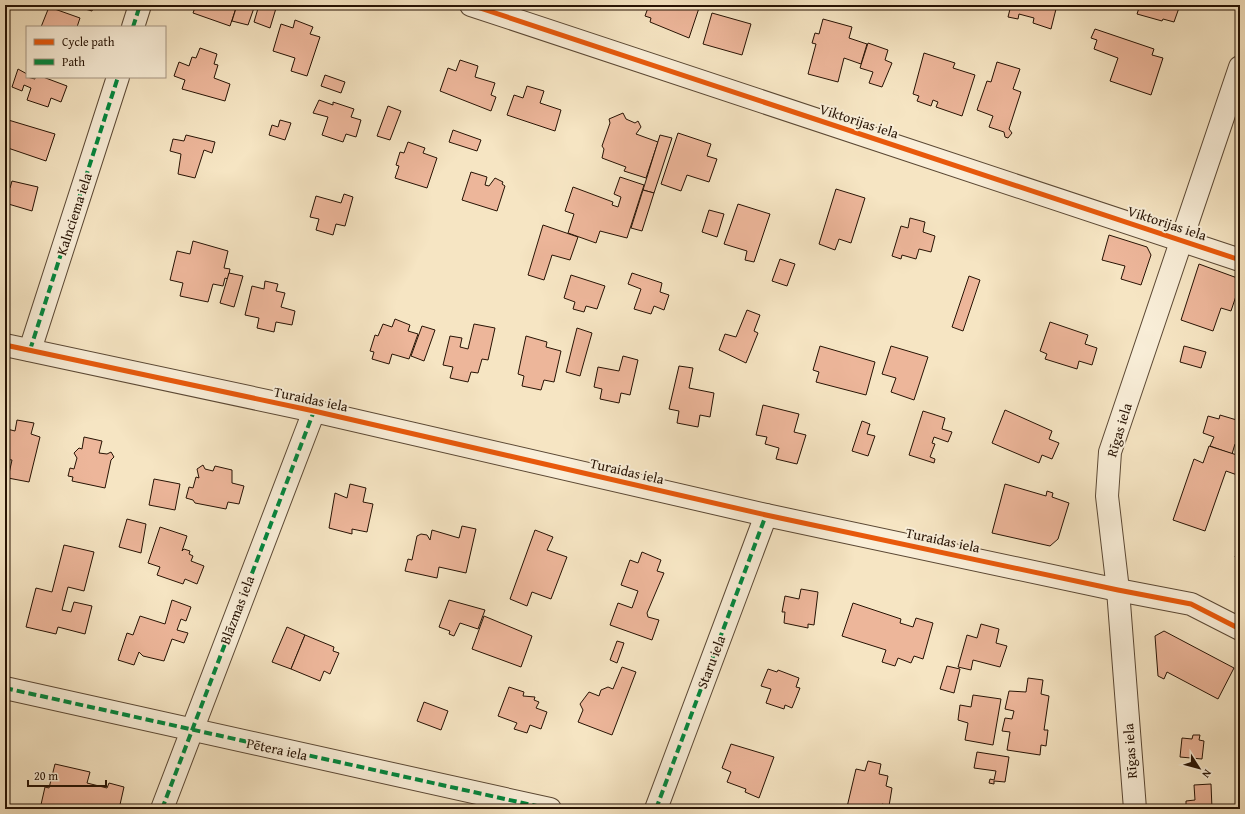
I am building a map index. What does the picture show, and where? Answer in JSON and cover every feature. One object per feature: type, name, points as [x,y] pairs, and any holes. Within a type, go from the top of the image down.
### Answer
[{"type":"street","points":[[134,26],[140,5]]},
{"type":"street","name":"Viktorijas iela","points":[[471,5],[1240,260]]},
{"type":"street","name":"Rīgas iela","points":[[1135,809],[1118,590],[1107,496],[1110,452],[1183,241],[1240,67]]},
{"type":"street","name":"Kalnciema iela","points":[[30,350],[118,78]]},
{"type":"street","name":"Turaidas iela","points":[[5,345],[314,412],[766,515],[1118,590],[1191,604],[1240,629]]},
{"type":"street","name":"Blāzmas iela","points":[[162,809],[190,730],[314,412]]},
{"type":"street","name":"Staru iela","points":[[656,809],[766,515]]},
{"type":"street","name":"Pētera iela","points":[[5,688],[550,809]]},
{"type":"building","points":[[71,5],[94,5],[92,11]]},
{"type":"building","points":[[196,5],[237,5],[230,26],[193,13]]},
{"type":"building","points":[[237,5],[255,5],[248,25],[232,21]]},
{"type":"building","points":[[259,5],[277,5],[270,28],[254,22]]},
{"type":"building","points":[[649,5],[700,5],[689,38],[650,22],[651,18],[645,16]]},
{"type":"building","points":[[1011,5],[1057,5],[1051,29],[1033,23],[1034,18],[1019,14],[1018,19],[1008,17]]},
{"type":"building","points":[[1140,5],[1180,5],[1174,22],[1163,19],[1162,21],[1137,14]]},
{"type":"building","points":[[49,7],[80,18],[77,26],[41,26]]},
{"type":"building","points":[[712,13],[751,24],[742,55],[703,44]]},
{"type":"building","points":[[823,19],[852,27],[849,38],[867,44],[861,64],[844,58],[838,82],[808,74],[816,44],[812,43],[815,33],[819,34]]},
{"type":"building","points":[[295,20],[313,27],[310,34],[320,37],[307,76],[291,71],[295,58],[273,51],[281,24],[293,28]]},
{"type":"building","points":[[1095,29],[1154,49],[1152,55],[1163,58],[1151,95],[1110,81],[1118,58],[1094,49],[1097,40],[1091,38]]},
{"type":"building","points":[[868,43],[888,50],[885,60],[892,63],[882,87],[869,83],[873,72],[860,68]]},
{"type":"building","points":[[200,48],[217,54],[214,64],[218,65],[214,78],[230,84],[225,101],[182,89],[185,80],[174,76],[179,62],[189,66],[192,57],[196,58]]},
{"type":"building","points":[[924,53],[955,63],[953,68],[975,75],[962,116],[936,107],[938,102],[933,100],[931,106],[917,101],[919,96],[913,94]]},
{"type":"building","points":[[460,60],[478,66],[475,77],[495,83],[491,95],[496,97],[491,111],[440,91],[448,68],[456,71]]},
{"type":"building","points":[[997,62],[1020,69],[1013,89],[1021,92],[1009,129],[1012,133],[1008,138],[1005,137],[1004,132],[989,127],[993,116],[977,110],[987,81],[991,82]]},
{"type":"building","points":[[18,69],[26,73],[26,78],[46,78],[67,86],[61,102],[51,98],[48,107],[27,100],[31,88],[24,85],[22,91],[12,87]]},
{"type":"building","points":[[325,75],[345,82],[341,93],[321,86]]},
{"type":"building","points":[[527,86],[544,91],[540,103],[561,110],[555,131],[507,115],[514,95],[523,98]]},
{"type":"building","points":[[319,100],[333,105],[333,102],[354,109],[351,117],[361,120],[356,137],[346,134],[343,142],[322,135],[328,117],[313,113]]},
{"type":"building","points":[[388,106],[401,111],[390,140],[377,136]]},
{"type":"building","points":[[623,113],[626,119],[635,123],[638,121],[641,127],[636,134],[658,142],[646,178],[624,171],[626,167],[602,158],[604,149],[602,146],[610,123],[609,119]]},
{"type":"building","points":[[5,119],[55,134],[46,161],[5,147]]},
{"type":"building","points":[[280,120],[291,123],[285,140],[269,135],[272,125],[278,127]]},
{"type":"building","points":[[453,130],[481,140],[477,151],[449,142]]},
{"type":"building","points":[[678,133],[711,144],[707,156],[717,159],[709,182],[687,175],[681,191],[661,184]]},
{"type":"building","points":[[186,135],[215,142],[212,153],[204,150],[195,178],[178,174],[181,154],[170,151],[173,139],[184,141]]},
{"type":"building","points":[[660,135],[672,138],[654,193],[643,190]]},
{"type":"building","points":[[408,142],[425,148],[423,153],[437,158],[427,188],[395,178],[399,166],[396,165],[400,152],[404,153]]},
{"type":"building","points":[[471,172],[487,177],[485,185],[489,186],[495,178],[503,182],[502,184],[505,186],[497,211],[462,200]]},
{"type":"building","points":[[620,177],[644,185],[627,238],[600,231],[596,243],[568,233],[574,214],[565,211],[573,187],[613,202],[612,205],[618,207],[621,197],[614,194]]},
{"type":"building","points":[[12,181],[38,187],[32,211],[5,203],[5,187],[10,188]]},
{"type":"building","points":[[836,189],[865,198],[851,243],[839,239],[835,250],[819,244]]},
{"type":"building","points":[[643,190],[654,193],[642,231],[631,228]]},
{"type":"building","points":[[344,194],[353,197],[345,226],[336,224],[333,235],[316,230],[319,219],[310,217],[316,196],[341,203]]},
{"type":"building","points":[[738,204],[770,214],[754,262],[745,260],[747,251],[724,244]]},
{"type":"building","points":[[709,210],[724,214],[717,237],[702,232]]},
{"type":"building","points":[[910,218],[925,222],[923,232],[935,236],[931,252],[919,249],[916,259],[902,255],[901,259],[892,256],[901,226],[908,228]]},
{"type":"building","points":[[543,225],[578,237],[570,260],[552,255],[544,280],[528,275]]},
{"type":"building","points":[[1109,235],[1147,247],[1151,255],[1141,285],[1121,279],[1125,266],[1102,260]]},
{"type":"building","points":[[193,241],[228,251],[224,268],[230,269],[228,279],[225,278],[223,286],[213,284],[208,302],[180,296],[183,283],[170,280],[177,251],[190,254]]},
{"type":"building","points":[[780,259],[795,264],[787,286],[772,281]]},
{"type":"building","points":[[1199,264],[1240,279],[1240,284],[1231,311],[1221,308],[1213,331],[1181,320]]},
{"type":"building","points":[[229,273],[243,276],[234,307],[220,303]]},
{"type":"building","points":[[632,273],[662,283],[660,292],[669,295],[664,310],[654,306],[651,314],[634,309],[641,289],[628,284]]},
{"type":"building","points":[[571,275],[605,286],[597,309],[586,306],[584,312],[573,309],[575,302],[564,298]]},
{"type":"building","points":[[969,276],[980,280],[963,331],[952,327]]},
{"type":"building","points":[[265,281],[278,284],[276,291],[285,293],[281,307],[295,311],[292,325],[276,322],[274,332],[257,328],[259,318],[245,315],[252,286],[264,289]]},
{"type":"building","points":[[747,310],[760,315],[754,331],[758,333],[746,363],[719,350],[725,334],[736,337]]},
{"type":"building","points":[[395,319],[410,325],[408,331],[418,334],[409,359],[392,354],[389,364],[372,359],[374,352],[370,351],[375,335],[378,336],[383,324],[392,327]]},
{"type":"building","points":[[1050,322],[1088,335],[1085,344],[1097,348],[1092,365],[1079,361],[1077,369],[1045,359],[1047,354],[1040,351]]},
{"type":"building","points":[[474,324],[495,328],[488,360],[482,359],[478,373],[471,372],[468,382],[450,378],[453,367],[443,365],[450,336],[462,338],[460,347],[468,349]]},
{"type":"building","points":[[422,326],[435,330],[424,361],[411,356]]},
{"type":"building","points":[[577,328],[592,333],[580,376],[566,372]]},
{"type":"building","points":[[526,336],[547,342],[546,347],[561,351],[554,382],[544,380],[541,390],[522,386],[524,376],[518,374]]},
{"type":"building","points":[[820,346],[875,362],[866,395],[816,382],[819,372],[813,370]]},
{"type":"building","points":[[891,346],[928,357],[914,400],[891,392],[896,378],[882,374]]},
{"type":"building","points":[[1184,346],[1206,352],[1201,368],[1180,362]]},
{"type":"building","points":[[623,356],[638,360],[630,395],[621,393],[619,403],[600,399],[602,389],[594,387],[598,367],[619,371]]},
{"type":"building","points":[[679,366],[693,368],[689,388],[714,393],[710,417],[700,415],[698,427],[677,423],[679,411],[669,409]]},
{"type":"building","points":[[1240,393],[1240,405],[1236,404]]},
{"type":"building","points":[[763,405],[799,414],[794,432],[806,435],[797,464],[776,459],[779,448],[765,444],[767,437],[756,435]]},
{"type":"building","points":[[1005,410],[1052,431],[1049,439],[1059,443],[1052,459],[1042,455],[1039,463],[992,443]]},
{"type":"building","points":[[923,411],[945,418],[942,429],[952,432],[948,442],[934,437],[932,443],[935,444],[930,457],[935,459],[934,463],[909,455]]},
{"type":"building","points":[[1220,415],[1240,421],[1238,436],[1240,436],[1240,445],[1235,444],[1232,454],[1210,446],[1214,437],[1203,433],[1208,416],[1219,419]]},
{"type":"building","points":[[17,420],[34,423],[31,434],[40,437],[29,482],[8,478],[12,460],[5,459],[7,429],[15,431]]},
{"type":"building","points":[[862,421],[870,424],[867,434],[875,436],[868,456],[852,451]]},
{"type":"building","points":[[84,437],[102,441],[99,453],[107,454],[111,452],[114,457],[111,460],[105,488],[72,481],[73,477],[68,476],[70,468],[74,469],[77,458],[74,453],[79,448],[82,449]]},
{"type":"building","points":[[1209,446],[1240,456],[1240,476],[1226,471],[1205,531],[1173,520],[1194,459],[1203,463]]},
{"type":"building","points":[[203,465],[205,469],[213,471],[215,466],[232,470],[232,483],[244,486],[239,504],[228,502],[226,509],[195,503],[193,500],[186,498],[189,487],[193,488],[196,477],[199,478],[197,469]]},
{"type":"building","points":[[154,479],[180,484],[175,510],[149,505]]},
{"type":"building","points":[[350,484],[366,488],[363,502],[373,504],[367,532],[352,529],[352,534],[329,528],[335,493],[347,498]]},
{"type":"building","points":[[1005,484],[1046,496],[1047,491],[1053,493],[1052,497],[1069,503],[1058,539],[1050,546],[992,533]]},
{"type":"building","points":[[127,519],[146,524],[141,553],[119,547]]},
{"type":"building","points":[[462,526],[476,529],[466,573],[439,567],[437,578],[405,571],[408,559],[412,560],[417,536],[421,534],[427,535],[430,540],[432,530],[459,538]]},
{"type":"building","points":[[160,527],[187,536],[182,551],[184,549],[190,551],[189,554],[193,556],[191,561],[204,566],[197,584],[185,579],[183,584],[157,575],[160,567],[148,563]]},
{"type":"building","points":[[535,530],[553,537],[547,550],[567,557],[551,599],[532,592],[527,606],[510,599]]},
{"type":"building","points":[[5,543],[9,545],[5,558]]},
{"type":"building","points":[[64,545],[94,552],[84,591],[68,587],[62,610],[71,612],[74,602],[92,606],[85,634],[58,627],[56,634],[26,627],[36,588],[52,592]]},
{"type":"building","points":[[1240,546],[1240,560],[1235,557]]},
{"type":"building","points":[[642,552],[661,560],[657,571],[664,573],[647,613],[648,617],[659,620],[652,640],[610,625],[618,603],[632,608],[638,591],[621,585],[630,560],[638,563]]},
{"type":"building","points":[[801,589],[818,592],[814,625],[808,624],[808,628],[784,623],[785,612],[782,612],[785,596],[799,599]]},
{"type":"building","points":[[172,600],[191,607],[186,621],[181,619],[177,630],[188,633],[184,643],[172,639],[164,661],[143,656],[139,652],[134,665],[118,660],[127,633],[133,635],[140,616],[165,624]]},
{"type":"building","points":[[449,600],[485,610],[478,629],[460,623],[454,636],[449,634],[450,631],[439,627]]},
{"type":"building","points":[[853,603],[901,619],[900,623],[913,627],[916,618],[933,623],[923,659],[914,656],[911,663],[898,658],[895,666],[882,662],[886,650],[842,636]]},
{"type":"building","points":[[484,616],[532,636],[521,667],[472,649]]},
{"type":"building","points":[[981,624],[999,629],[996,643],[1007,646],[1000,667],[973,660],[971,670],[958,667],[967,635],[977,638]]},
{"type":"building","points":[[287,627],[305,635],[291,669],[272,662]]},
{"type":"building","points":[[1164,631],[1234,668],[1218,699],[1167,672],[1164,679],[1158,676],[1155,636]]},
{"type":"building","points":[[305,635],[334,647],[333,651],[339,653],[330,674],[324,671],[320,681],[291,669]]},
{"type":"building","points":[[617,641],[624,643],[617,663],[610,660]]},
{"type":"building","points":[[947,666],[960,669],[954,693],[940,689]]},
{"type":"building","points":[[622,667],[636,672],[612,735],[578,722],[583,710],[580,704],[589,692],[599,696],[601,690],[608,687],[613,689]]},
{"type":"building","points":[[768,669],[777,672],[778,670],[799,678],[796,687],[800,688],[792,708],[785,705],[784,709],[766,703],[771,689],[761,686]]},
{"type":"building","points":[[1028,678],[1043,680],[1041,694],[1049,696],[1044,730],[1048,730],[1046,746],[1041,745],[1040,755],[1007,750],[1010,732],[1002,731],[1005,718],[1012,719],[1014,711],[1005,709],[1009,691],[1026,692]]},
{"type":"building","points":[[509,687],[524,692],[523,696],[535,697],[534,700],[539,702],[536,708],[547,712],[541,729],[530,725],[527,733],[514,729],[517,723],[498,716]]},
{"type":"building","points":[[973,695],[1001,699],[993,745],[965,740],[968,723],[958,720],[960,705],[971,707]]},
{"type":"building","points":[[424,702],[448,711],[441,730],[417,721]]},
{"type":"building","points":[[1193,735],[1200,735],[1199,740],[1204,741],[1202,759],[1180,757],[1182,738],[1192,739]]},
{"type":"building","points":[[731,744],[774,757],[759,798],[745,792],[746,789],[727,782],[731,772],[722,768]]},
{"type":"building","points":[[977,752],[1009,757],[1005,782],[994,781],[994,784],[989,783],[990,779],[994,780],[996,771],[974,768]]},
{"type":"building","points":[[868,761],[881,764],[879,774],[888,776],[886,786],[892,788],[889,806],[882,804],[881,809],[847,807],[856,769],[865,771]]},
{"type":"building","points":[[55,764],[90,772],[87,783],[107,788],[109,783],[124,787],[119,809],[40,809],[45,787],[49,788]]},
{"type":"building","points":[[1211,784],[1212,809],[1186,809],[1186,801],[1195,800],[1194,785]]},
{"type":"marked path","points":[[133,26],[140,5]]},
{"type":"marked path","points":[[30,350],[118,78]]},
{"type":"marked path","points":[[162,809],[314,411]]},
{"type":"marked path","points":[[656,809],[766,515]]},
{"type":"marked path","points":[[5,688],[550,809]]},
{"type":"cycle path","points":[[471,5],[1240,260]]},
{"type":"cycle path","points":[[5,345],[314,411],[766,515],[1118,590],[1191,604],[1240,629]]}]
